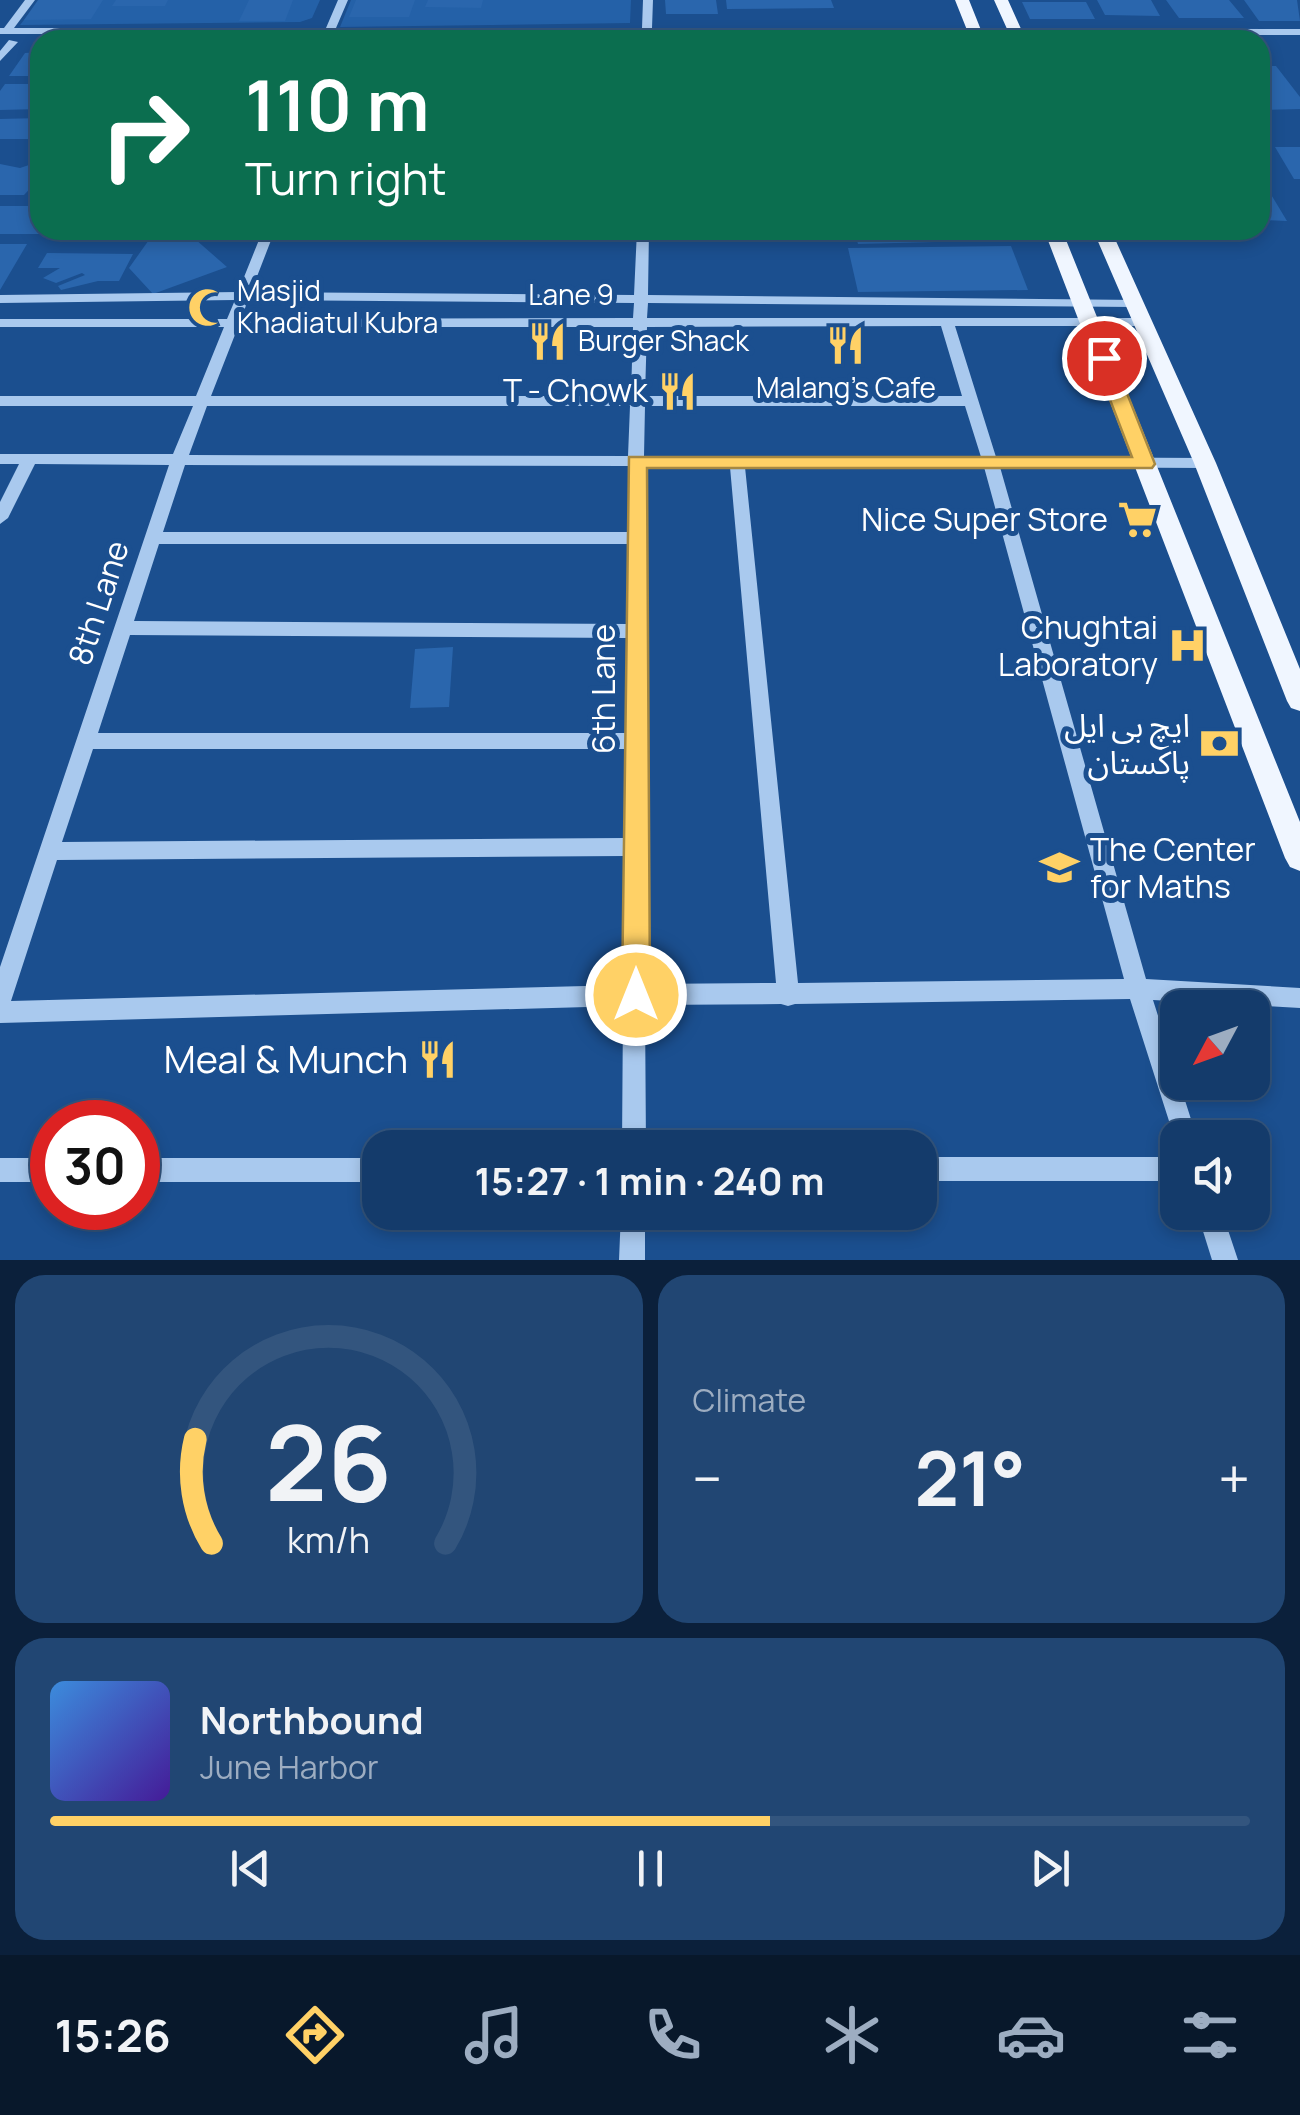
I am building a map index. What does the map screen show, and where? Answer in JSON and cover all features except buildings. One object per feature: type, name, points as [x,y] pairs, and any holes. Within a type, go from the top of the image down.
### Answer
[{"type":"main road","points":[[962,0],[974,30]]},
{"type":"main road","points":[[1001,0],[1014,30]]},
{"type":"main road","points":[[1057,240],[1300,858]]},
{"type":"main road","points":[[1106,240],[1205,463],[1300,701]]},
{"type":"street","points":[[0,58],[5,36],[30,0]]},
{"type":"street","points":[[330,30],[342,0]]},
{"type":"street","points":[[647,30],[648,0]]},
{"type":"street","points":[[1270,32],[1300,32]]},
{"type":"street","points":[[5,36],[30,36]]},
{"type":"street","points":[[5,36],[30,40]]},
{"type":"street","points":[[1270,44],[1300,44]]},
{"type":"street","name":"8th Lane","points":[[0,1000],[178,462],[266,240]]},
{"type":"street","name":"6th Lane","points":[[634,1130],[636,461],[643,240]]},
{"type":"street","points":[[0,298],[642,299],[1138,312]]},
{"type":"street","name":"Lane 9","points":[[0,323],[642,320],[947,324],[1086,312],[1138,312]]},
{"type":"street","points":[[947,324],[990,460],[1138,989],[1179,1120]]},
{"type":"street","points":[[0,402],[970,402]]},
{"type":"street","points":[[0,459],[1205,463]]},
{"type":"street","points":[[0,518],[28,460]]},
{"type":"street","points":[[737,461],[788,996]]},
{"type":"street","points":[[152,538],[636,538]]},
{"type":"street","points":[[123,628],[636,631]]},
{"type":"street","points":[[85,741],[636,741]]},
{"type":"street","points":[[49,851],[636,847]]},
{"type":"street","points":[[0,1012],[636,995],[1138,989],[1300,998]]},
{"type":"street","points":[[937,1170],[1160,1169]]},
{"type":"street","points":[[0,1170],[30,1170]]},
{"type":"street","points":[[160,1170],[362,1170]]},
{"type":"street","points":[[632,1260],[633,1230]]},
{"type":"street","points":[[1215,1230],[1224,1260]]},
{"type":"shaded area","points":[[40,0],[320,0],[312,18],[300,22],[20,25]]},
{"type":"shaded area","points":[[351,0],[631,0],[630,23],[340,27]]},
{"type":"place","name":"Masjid Khadiatul Kubra","points":[[207,307]]},
{"type":"place","name":"Burger Shack","points":[[548,341]]},
{"type":"place","name":"Malang's Cafe","points":[[846,345]]},
{"type":"place","name":"T - Chowk","points":[[678,391]]},
{"type":"place","name":"Nice Super Store","points":[[1138,520]]},
{"type":"place","name":"Chughtai Laboratory","points":[[1188,646]]},
{"type":"place","name":"ایچ بی ایل پاکستان","points":[[1220,744]]},
{"type":"place","name":"The Center for Maths","points":[[1060,868]]},
{"type":"place","name":"Meal & Munch","points":[[438,1060]]},
{"type":"route","points":[[636,995],[636,461],[990,460],[1145,464],[1104,358]]}]
